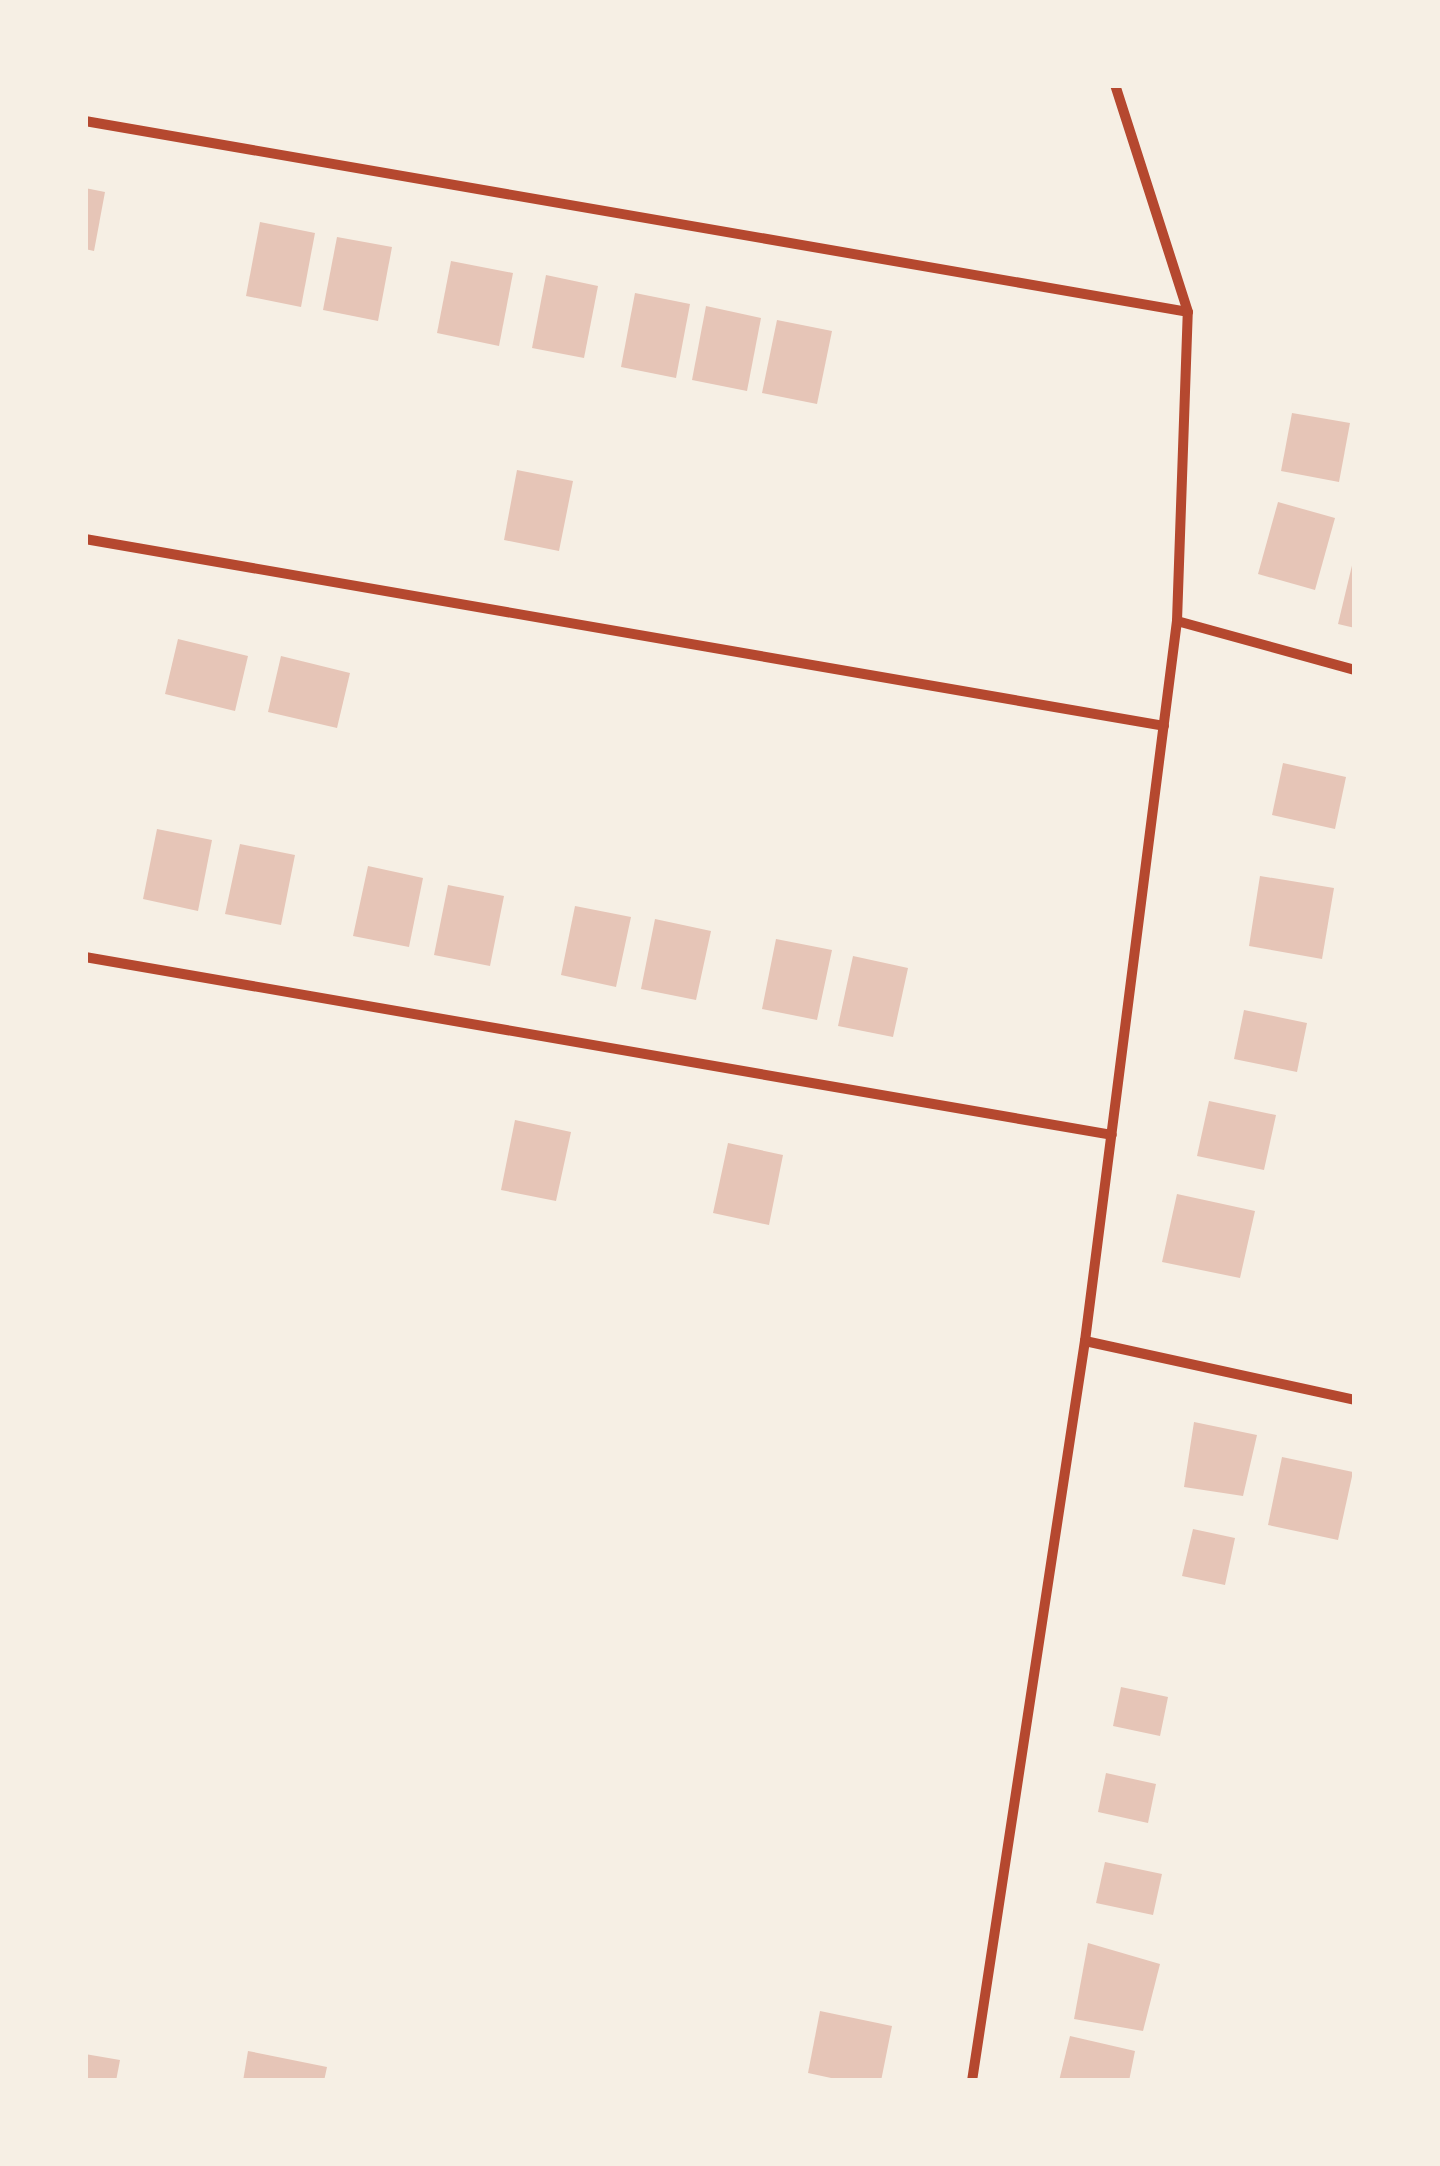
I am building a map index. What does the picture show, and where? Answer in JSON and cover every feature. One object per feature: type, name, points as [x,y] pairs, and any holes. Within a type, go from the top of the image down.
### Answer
[{"type":"street","points":[[972,2081],[1085,1341],[1177,621],[1188,312],[1115,85]]},
{"type":"street","points":[[85,121],[1188,312]]},
{"type":"street","points":[[85,540],[1164,726]]},
{"type":"street","points":[[1177,621],[1355,670]]},
{"type":"street","points":[[85,957],[1112,1135]]},
{"type":"street","points":[[1085,1341],[1355,1400]]},
{"type":"building","points":[[85,188],[105,192],[94,251],[85,249]]},
{"type":"building","points":[[260,222],[315,233],[301,307],[246,296]]},
{"type":"building","points":[[337,237],[392,247],[378,321],[323,310]]},
{"type":"building","points":[[451,261],[513,273],[499,346],[437,333]]},
{"type":"building","points":[[546,275],[598,286],[584,358],[532,348]]},
{"type":"building","points":[[635,293],[690,304],[676,378],[621,367]]},
{"type":"building","points":[[706,306],[761,318],[747,391],[692,380]]},
{"type":"building","points":[[777,320],[832,331],[817,404],[762,393]]},
{"type":"building","points":[[1292,413],[1350,423],[1339,482],[1281,471]]},
{"type":"building","points":[[517,470],[573,481],[559,551],[504,540]]},
{"type":"building","points":[[1278,502],[1335,518],[1315,590],[1258,574]]},
{"type":"building","points":[[1355,557],[1355,628],[1338,624]]},
{"type":"building","points":[[178,639],[248,656],[235,711],[165,694]]},
{"type":"building","points":[[281,656],[350,673],[337,728],[268,712]]},
{"type":"building","points":[[1283,763],[1346,777],[1335,829],[1272,815]]},
{"type":"building","points":[[157,829],[212,840],[198,911],[143,899]]},
{"type":"building","points":[[240,844],[295,855],[281,925],[225,914]]},
{"type":"building","points":[[368,866],[423,878],[409,947],[353,936]]},
{"type":"building","points":[[1260,876],[1334,888],[1322,959],[1249,946]]},
{"type":"building","points":[[448,885],[504,896],[490,966],[434,955]]},
{"type":"building","points":[[575,906],[631,917],[616,987],[561,975]]},
{"type":"building","points":[[655,919],[711,931],[696,1000],[641,989]]},
{"type":"building","points":[[776,939],[832,950],[817,1020],[762,1009]]},
{"type":"building","points":[[853,956],[908,968],[893,1037],[838,1026]]},
{"type":"building","points":[[1244,1010],[1307,1023],[1297,1072],[1234,1059]]},
{"type":"building","points":[[1209,1101],[1276,1115],[1264,1170],[1197,1156]]},
{"type":"building","points":[[515,1120],[571,1132],[556,1201],[501,1190]]},
{"type":"building","points":[[728,1143],[783,1155],[769,1225],[713,1213]]},
{"type":"building","points":[[1177,1194],[1255,1211],[1240,1278],[1162,1262]]},
{"type":"building","points":[[1194,1422],[1257,1435],[1243,1496],[1184,1487]]},
{"type":"building","points":[[1282,1457],[1353,1472],[1338,1540],[1268,1525]]},
{"type":"building","points":[[1193,1529],[1235,1538],[1225,1585],[1182,1576]]},
{"type":"building","points":[[1121,1687],[1168,1697],[1160,1736],[1113,1726]]},
{"type":"building","points":[[1106,1773],[1156,1784],[1148,1823],[1098,1812]]},
{"type":"building","points":[[1105,1862],[1162,1874],[1153,1915],[1096,1903]]},
{"type":"building","points":[[1088,1943],[1160,1964],[1143,2031],[1074,2019]]},
{"type":"building","points":[[820,2011],[892,2026],[881,2081],[845,2081],[808,2073]]},
{"type":"building","points":[[1070,2036],[1135,2051],[1129,2081],[1059,2081]]},
{"type":"building","points":[[248,2051],[327,2067],[324,2081],[243,2081]]},
{"type":"building","points":[[85,2054],[120,2060],[116,2081],[85,2081]]}]
